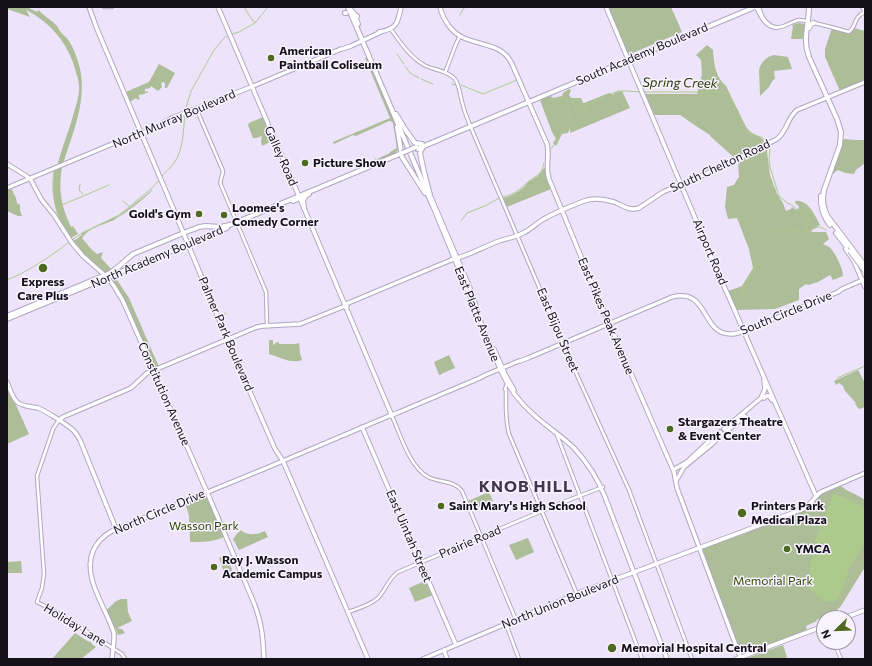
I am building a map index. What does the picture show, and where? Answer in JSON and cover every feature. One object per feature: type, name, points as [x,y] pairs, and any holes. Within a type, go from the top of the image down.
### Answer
[{"type":"highway","name":"South Academy Boulevard","points":[[628,59],[754,7]]},
{"type":"highway","name":"South Academy Boulevard","points":[[528,100],[754,7]]},
{"type":"highway","points":[[810,7],[805,43],[807,52],[838,121],[840,129],[838,151],[824,190],[824,209],[829,220],[865,271]]},
{"type":"highway","points":[[353,20],[349,14],[346,13],[349,8],[355,16],[358,16],[356,19],[358,24]]},
{"type":"highway","name":"East Platte Avenue","points":[[349,8],[430,195]]},
{"type":"highway","name":"East Platte Avenue","points":[[349,8],[358,24],[363,40]]},
{"type":"highway","points":[[809,22],[811,24],[807,43],[810,59]]},
{"type":"highway","points":[[417,147],[528,100]]},
{"type":"highway","points":[[395,114],[401,153],[404,161],[432,204]]},
{"type":"highway","points":[[395,114],[417,147],[430,195]]},
{"type":"highway","name":"East Platte Avenue","points":[[395,114],[432,204]]},
{"type":"highway","points":[[836,117],[839,132],[838,146],[823,187],[820,202],[823,215],[839,241],[855,260]]},
{"type":"highway","points":[[393,133],[396,130],[396,126]]},
{"type":"highway","points":[[417,147],[423,145]]},
{"type":"highway","name":"North Academy Boulevard","points":[[7,319],[106,276],[118,268],[133,254],[199,227],[223,227],[237,223],[292,198],[307,195],[417,147]]},
{"type":"highway","points":[[401,153],[398,152],[394,157],[404,161]]},
{"type":"highway","name":"North Academy Boulevard","points":[[7,316],[188,244],[336,180],[394,157]]},
{"type":"highway","points":[[292,198],[295,196],[296,190]]},
{"type":"highway","points":[[304,208],[303,199],[307,195]]},
{"type":"highway","points":[[824,209],[854,249],[855,260]]},
{"type":"highway","points":[[829,224],[865,266]]},
{"type":"highway","points":[[22,313],[31,308],[33,305]]},
{"type":"main road","name":"Palmer Park Boulevard","points":[[91,7],[95,24],[162,180],[228,340],[275,449],[283,461],[368,659]]},
{"type":"main road","name":"Galley Road","points":[[218,7],[392,416]]},
{"type":"main road","points":[[390,28],[398,22],[401,7]]},
{"type":"main road","name":"East Pikes Peak Avenue","points":[[440,7],[446,22],[460,36],[497,48],[505,53],[511,61],[547,144],[547,175],[609,324],[674,470],[677,488],[741,658]]},
{"type":"main road","name":"Airport Road","points":[[606,7],[743,331],[766,380],[768,393]]},
{"type":"main road","name":"North Murray Boulevard","points":[[7,188],[152,129],[188,111],[252,87],[390,28]]},
{"type":"main road","name":"South Chelton Road","points":[[59,420],[62,417],[135,386],[145,374],[257,327],[302,324],[451,260],[518,236],[543,220],[584,201],[595,199],[610,201],[627,209],[643,207],[662,193],[722,167],[770,143],[784,133],[791,117],[796,111],[865,82]]},
{"type":"main road","name":"Constitution Avenue","points":[[7,164],[30,179],[41,199],[56,217],[70,241],[86,259],[106,276],[118,292],[125,305],[254,603],[263,636],[264,659]]},
{"type":"main road","points":[[26,175],[34,177]]},
{"type":"main road","name":"East Platte Avenue","points":[[430,195],[508,385],[519,400],[530,411],[576,450],[589,466],[602,488]]},
{"type":"main road","name":"East Platte Avenue","points":[[432,204],[456,259]]},
{"type":"main road","points":[[855,260],[860,276],[864,280],[865,287]]},
{"type":"main road","name":"South Circle Drive","points":[[609,324],[671,298],[681,296],[692,299],[699,304],[709,322],[714,327],[719,331],[730,334],[743,331],[864,280]]},
{"type":"main road","name":"North Circle Drive","points":[[112,659],[114,633],[92,580],[89,566],[91,556],[98,542],[106,534],[392,416],[482,377],[484,378],[519,361],[609,324]]},
{"type":"main road","name":"East Platte Avenue","points":[[501,369],[523,401],[583,456],[594,470],[667,659]]},
{"type":"main road","points":[[760,370],[768,393],[775,403],[816,496]]},
{"type":"main road","points":[[766,380],[768,393]]},
{"type":"main road","points":[[7,382],[13,397],[19,403],[25,406],[40,409],[59,420],[73,430],[79,438],[116,529]]},
{"type":"main road","points":[[674,470],[758,404],[768,393]]},
{"type":"main road","points":[[674,470],[684,467],[712,444],[762,396],[768,393]]},
{"type":"main road","points":[[764,398],[766,396],[770,396],[775,403]]},
{"type":"main road","name":"East Uintah Street","points":[[363,428],[456,645]]},
{"type":"main road","points":[[676,482],[684,467]]},
{"type":"main road","name":"North Union Boulevard","points":[[422,659],[576,594],[803,509],[808,506],[821,492],[865,473]]},
{"type":"main road","points":[[736,659],[816,629]]},
{"type":"main road","points":[[444,650],[447,659]]},
{"type":"street","points":[[104,7],[112,7]]},
{"type":"street","points":[[754,7],[765,24],[771,27],[782,28],[797,22],[809,22],[850,32],[857,17],[865,12],[862,7]]},
{"type":"street","name":"East Bijou Street","points":[[390,28],[415,59],[426,66],[451,76],[457,83],[462,105],[470,125],[563,343],[629,490],[692,659]]},
{"type":"street","points":[[445,73],[460,36]]},
{"type":"street","points":[[196,108],[223,170],[220,184],[267,292],[267,326]]},
{"type":"street","points":[[508,385],[506,388],[505,413],[508,430],[576,594]]},
{"type":"street","points":[[392,416],[411,460],[417,469],[432,479],[452,483],[459,487],[482,537],[516,620]]},
{"type":"street","name":"Holiday Lane","points":[[59,420],[53,429],[37,476],[44,574],[42,588],[37,602],[59,614],[122,654],[125,659]]},
{"type":"street","points":[[560,438],[580,496],[642,659]]},
{"type":"street","name":"Prairie Road","points":[[348,612],[375,600],[380,596],[394,575],[401,571],[602,488]]},
{"type":"street","points":[[506,624],[519,659]]},
{"type":"green space","points":[[7,7],[27,7],[37,12],[39,10],[58,27],[72,46],[75,54],[82,83],[81,97],[76,124],[63,164],[57,166],[79,93],[79,82],[73,62],[64,44],[44,21],[26,10],[30,17],[7,9]]},
{"type":"green space","points":[[607,7],[671,7],[682,32],[628,55]]},
{"type":"green space","points":[[799,23],[805,25],[802,39],[791,39],[792,25]]},
{"type":"green space","points":[[832,28],[850,33],[854,28],[865,31],[865,80],[840,91],[825,57],[825,49]]},
{"type":"green space","points":[[707,45],[713,50],[717,74],[726,86],[746,127],[766,143],[770,175],[777,194],[786,211],[792,207],[796,210],[799,208],[795,201],[804,202],[810,208],[820,225],[811,230],[812,232],[826,232],[829,239],[823,244],[829,247],[834,253],[842,269],[843,276],[833,280],[830,275],[818,282],[808,285],[806,284],[799,289],[799,300],[775,309],[736,310],[728,291],[742,286],[753,268],[749,249],[737,218],[728,219],[725,207],[727,187],[734,185],[739,178],[738,161],[710,135],[680,115],[654,115],[646,96],[646,94],[697,94],[702,74],[701,60],[696,55]]},
{"type":"green space","points":[[774,55],[788,57],[792,69],[774,71],[775,79],[760,96],[760,67],[766,59]]},
{"type":"green space","points":[[365,58],[368,58],[393,115],[398,139],[398,150],[393,155],[377,161],[375,160],[372,153],[375,159],[377,159],[397,148],[393,123],[391,121],[356,136],[353,135],[334,144],[333,142],[390,118]]},
{"type":"green space","points":[[159,64],[175,73],[167,88],[165,88],[164,82],[161,83],[162,87],[158,91],[151,86],[150,88],[145,89],[145,92],[148,92],[138,96],[140,98],[138,100],[136,98],[130,102],[126,92],[149,82]]},
{"type":"green space","points":[[569,89],[571,90],[569,95],[571,98],[581,98],[583,103],[609,93],[614,95],[614,93],[622,91],[630,108],[570,133],[570,128],[568,133],[562,134],[556,146],[553,143],[556,139],[540,100],[541,98],[550,95],[553,98],[562,96],[563,93]]},
{"type":"green space","points":[[263,117],[272,141],[262,146],[262,136],[253,138],[248,125],[249,123]]},
{"type":"green space","points":[[844,139],[865,140],[865,163],[856,170],[854,174],[845,173],[838,170],[833,174],[833,169],[841,143]]},
{"type":"green space","points":[[62,167],[60,183],[61,198],[71,227],[73,226],[78,234],[71,238],[60,221],[54,195],[54,170]]},
{"type":"green space","points":[[545,168],[551,189],[507,207],[503,198],[519,191],[528,182],[538,176]]},
{"type":"green space","points":[[11,188],[17,203],[20,205],[22,216],[18,216],[7,211],[7,190]]},
{"type":"green space","points":[[152,190],[124,214],[92,229],[82,238],[97,254],[103,252],[101,258],[113,271],[105,273],[86,257],[72,241],[81,236],[81,234],[120,215]]},
{"type":"green space","points":[[112,277],[115,277],[129,298],[159,367],[154,368],[122,296],[111,279]]},
{"type":"green space","points":[[269,340],[273,340],[273,345],[279,342],[279,344],[299,343],[302,360],[289,361],[269,354]]},
{"type":"green space","points":[[449,355],[455,368],[439,375],[434,362]]},
{"type":"green space","points":[[858,370],[865,383],[865,407],[859,409],[855,404],[856,403],[845,391],[843,386],[839,383],[836,385],[834,381]]},
{"type":"green space","points":[[7,385],[29,434],[7,444]]},
{"type":"green space","name":"Memorial Park","points":[[841,486],[865,500],[865,567],[841,606],[836,610],[816,610],[816,621],[806,626],[807,631],[741,655],[702,548],[741,535],[804,510],[822,493]]},
{"type":"green space","points":[[489,492],[493,501],[472,510],[468,501]]},
{"type":"green space","name":"Wasson Park","points":[[205,495],[224,537],[212,541],[190,542],[189,515],[185,503]]},
{"type":"green space","points":[[240,530],[252,534],[265,531],[268,537],[239,550],[233,539]]},
{"type":"green space","points":[[528,538],[534,552],[516,560],[509,545]]},
{"type":"green space","points":[[227,555],[233,573],[225,575],[219,558]]},
{"type":"green space","points":[[21,561],[22,573],[7,573],[7,562]]},
{"type":"green space","points":[[427,580],[433,595],[415,602],[409,588]]},
{"type":"green space","points":[[127,599],[128,612],[132,621],[117,628],[122,629],[125,633],[118,635],[106,610],[116,601]]},
{"type":"green space","points":[[75,633],[89,642],[90,641],[96,647],[81,659],[52,659]]},
{"type":"green space","points":[[783,645],[787,657],[783,659],[747,659],[747,658]]},
{"type":"shaded area","points":[[834,494],[853,501],[865,508],[865,538],[859,554],[848,572],[838,598],[830,602],[825,601],[810,590],[808,581],[816,538]]},
{"type":"waterway","points":[[244,7],[255,22]]},
{"type":"waterway","points":[[232,34],[239,32],[255,23],[268,7]]},
{"type":"waterway","points":[[460,15],[466,7]]},
{"type":"waterway","points":[[185,111],[191,91],[214,50],[225,37],[229,36]]},
{"type":"waterway","points":[[397,54],[404,64]]},
{"type":"waterway","points":[[405,66],[410,73],[419,78]]},
{"type":"waterway","points":[[421,79],[433,84]]},
{"type":"waterway","points":[[461,85],[483,94],[517,80]]},
{"type":"waterway","points":[[452,84],[456,85]]},
{"type":"waterway","name":"Spring Creek","points":[[584,106],[618,91],[641,92]]},
{"type":"waterway","name":"Spring Creek","points":[[644,92],[722,92],[730,98],[737,109],[747,133],[761,137],[767,143]]},
{"type":"waterway","points":[[548,96],[551,99],[566,98],[568,102],[575,99],[580,101],[585,108],[585,111],[582,113],[574,103],[570,105],[568,112],[572,121],[561,132],[559,138],[551,149]]},
{"type":"waterway","points":[[161,177],[172,165],[180,152],[185,114]]},
{"type":"waterway","name":"Spring Creek","points":[[769,146],[770,167],[779,196],[797,210],[807,214],[809,220],[806,226],[808,232],[818,227],[826,230]]},
{"type":"waterway","points":[[749,159],[776,190]]},
{"type":"waterway","points":[[503,197],[517,191],[538,175],[542,171],[544,163]]},
{"type":"waterway","points":[[54,171],[54,198],[62,225]]},
{"type":"waterway","points":[[72,240],[82,233],[119,215],[152,188],[159,180]]},
{"type":"waterway","points":[[80,184],[79,190],[83,194]]},
{"type":"waterway","points":[[62,205],[109,185]]},
{"type":"waterway","points":[[461,221],[467,213],[487,205],[499,198]]},
{"type":"waterway","points":[[123,201],[129,206]]},
{"type":"waterway","points":[[774,237],[777,231],[789,228],[791,230],[799,231],[800,229],[809,232]]},
{"type":"waterway","points":[[7,280],[39,263],[69,242]]},
{"type":"waterway","points":[[739,299],[748,279],[762,255]]},
{"type":"waterway","points":[[219,316],[226,313]]},
{"type":"waterway","points":[[837,378],[865,366]]},
{"type":"waterway","points":[[192,455],[201,474]]},
{"type":"waterway","points":[[219,514],[230,541]]},
{"type":"waterway","points":[[236,557],[243,573],[247,572]]},
{"type":"place","name":"American Paintball Coliseum","points":[[271,58]]},
{"type":"place","name":"Picture Show","points":[[305,163]]},
{"type":"place","name":"Gold's Gym","points":[[199,214]]},
{"type":"place","name":"Loomee's Comedy Corner","points":[[224,215]]},
{"type":"place","name":"Express Care Plus","points":[[43,268]]},
{"type":"place","name":"Stargazers Theatre & Event Center","points":[[670,429]]},
{"type":"place","name":"Saint Mary's High School","points":[[441,506]]},
{"type":"place","name":"Printers Park Medical Plaza","points":[[742,513]]},
{"type":"place","name":"YMCA","points":[[787,549]]},
{"type":"place","name":"Roy J. Wasson Academic Campus","points":[[214,567]]},
{"type":"place","name":"Memorial Hospital Central","points":[[612,648]]},
{"type":"district","name":"KNOB HILL","points":[[526,487]]}]
